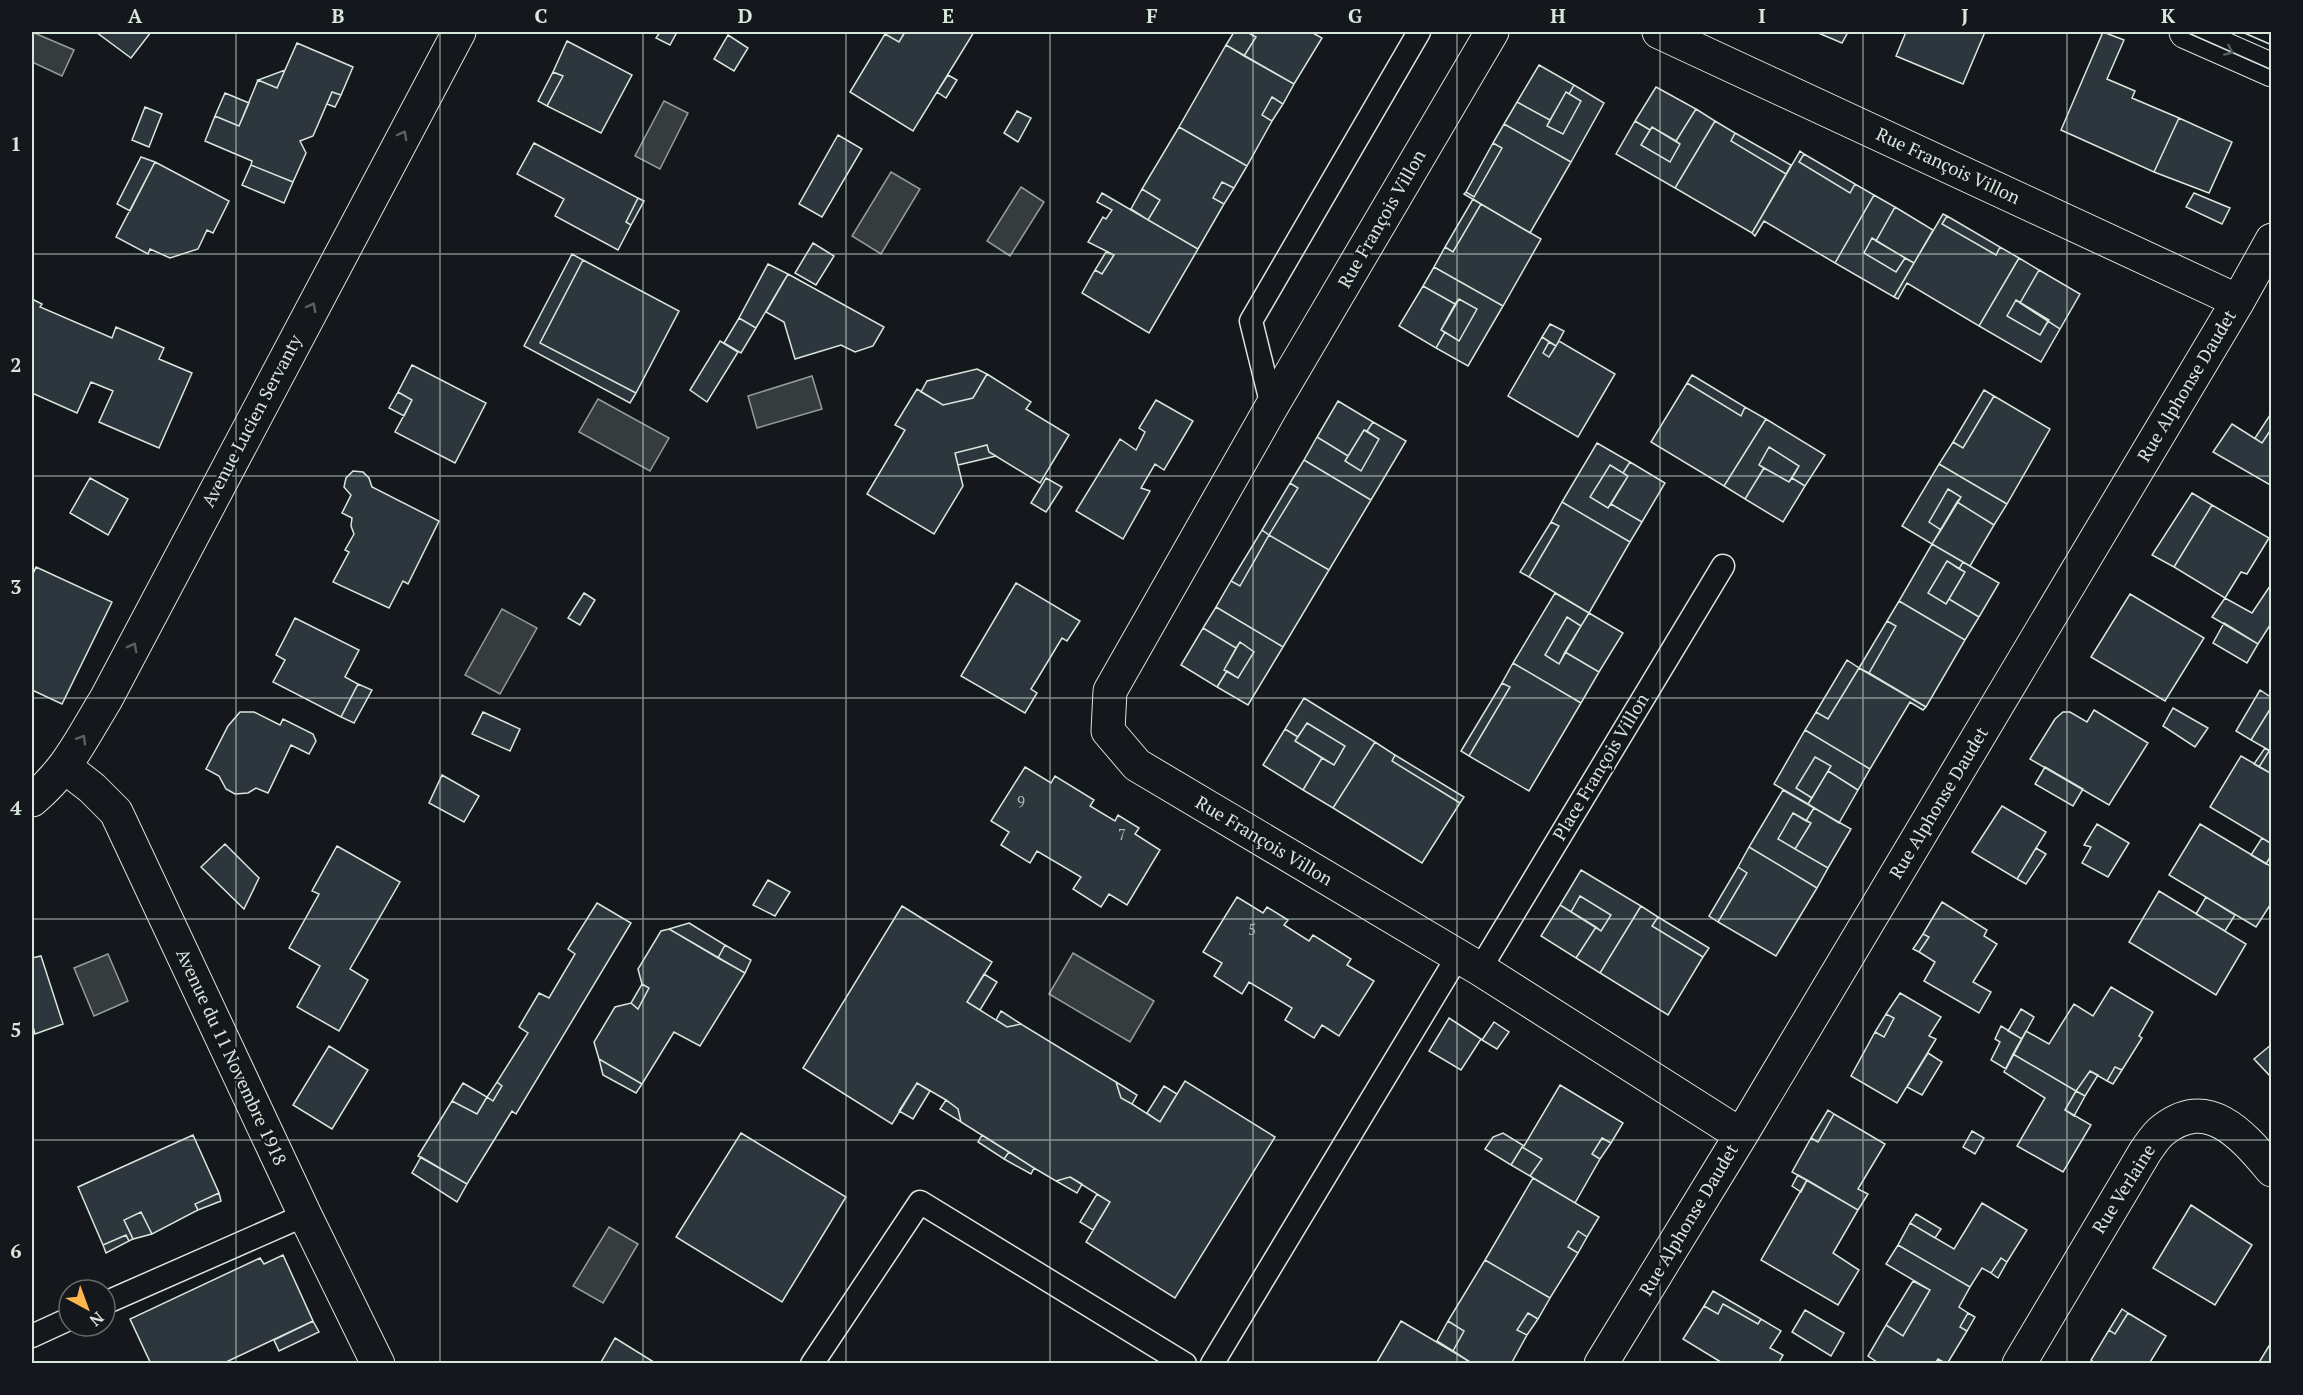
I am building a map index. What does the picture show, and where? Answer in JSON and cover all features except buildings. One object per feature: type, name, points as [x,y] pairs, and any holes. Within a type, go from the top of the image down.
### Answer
[{"type":"street","name":"Avenue Lucien Servanty","points":[[32,800],[51,784],[65,766],[106,699],[459,32]]},
{"type":"street","name":"Rue François Villon","points":[[1492,32],[1272,406],[1110,691],[1108,730],[1137,765],[1469,962],[1741,1135]]},
{"type":"street","name":"Rue François Villon","points":[[1659,32],[2238,301]]},
{"type":"street","points":[[2186,32],[2271,70]]},
{"type":"street","points":[[2242,32],[2271,45]]},
{"type":"street","name":"Rue Alphonse Daudet","points":[[1601,1364],[1741,1135],[2238,301],[2271,240]]},
{"type":"street","name":"Avenue du 11 Novembre 1918","points":[[65,766],[92,788],[116,813],[305,1215],[378,1364]]},
{"type":"street","name":"Rue Verlaine","points":[[2019,1364],[2145,1152],[2162,1130],[2186,1117],[2217,1119],[2245,1139],[2271,1170]]},
{"type":"lane","points":[[1272,406],[1251,321],[1419,32]]},
{"type":"lane","name":"Place François Villon","points":[[1212,1364],[1723,566]]},
{"type":"lane","points":[[812,1364],[920,1202],[1185,1364]]},
{"type":"lane","points":[[117,1298],[305,1215]]},
{"type":"lane","points":[[32,1336],[57,1325]]},
{"type":"shaded area","points":[[32,32],[74,50],[62,76],[32,62]]},
{"type":"shaded area","points":[[664,101],[688,113],[660,169],[635,156]]},
{"type":"shaded area","points":[[891,172],[920,189],[881,254],[852,236]]},
{"type":"shaded area","points":[[1021,187],[1044,202],[1010,256],[987,241]]},
{"type":"shaded area","points":[[812,376],[822,409],[757,428],[748,396]]},
{"type":"shaded area","points":[[598,399],[669,438],[650,471],[579,432]]},
{"type":"shaded area","points":[[502,609],[537,628],[500,694],[465,675]]},
{"type":"shaded area","points":[[1073,953],[1154,1001],[1130,1042],[1049,994]]},
{"type":"shaded area","points":[[108,954],[128,1001],[94,1016],[74,968]]},
{"type":"shaded area","points":[[609,1227],[638,1244],[603,1303],[573,1286]]},
{"type":"tram line","points":[[2186,32],[2272,70]]},
{"type":"tram line","points":[[2242,32],[2272,45]]}]
